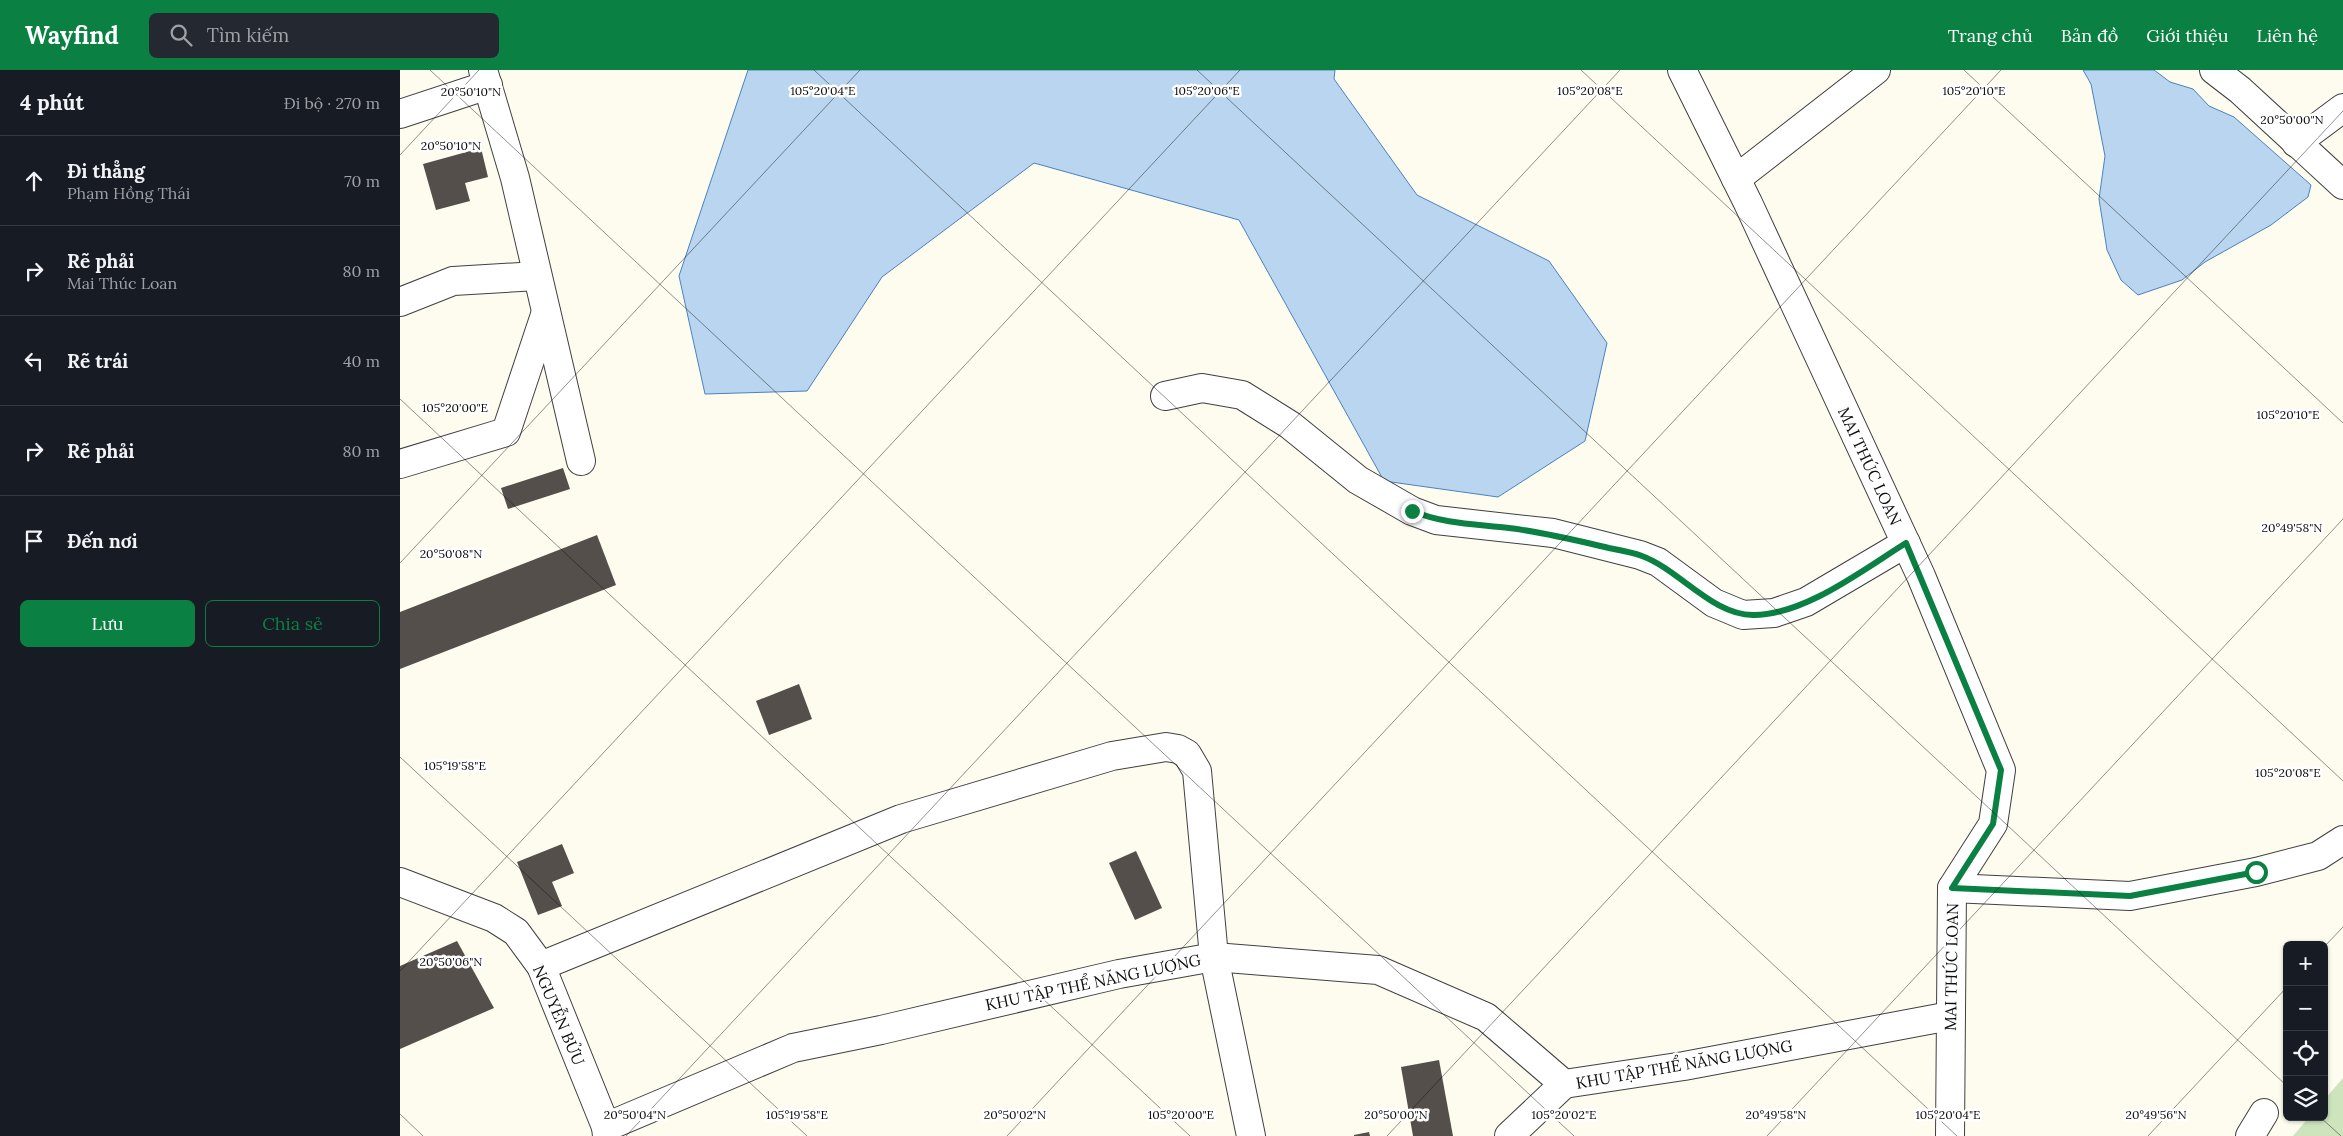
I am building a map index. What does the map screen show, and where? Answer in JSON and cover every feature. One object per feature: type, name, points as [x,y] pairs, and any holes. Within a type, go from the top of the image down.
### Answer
[{"type":"street","name":"MAI THÚC LOAN","points":[[1682,70],[1736,179],[1906,543],[2001,770],[1993,824],[1952,888],[1950,1136]]},
{"type":"street","points":[[1736,179],[1876,70]]},
{"type":"street","points":[[2214,70],[2240,90],[2343,185]]},
{"type":"street","points":[[400,114],[485,77],[515,178],[581,461]]},
{"type":"street","points":[[2296,143],[2343,108]]},
{"type":"street","points":[[400,302],[453,281],[537,276]]},
{"type":"street","points":[[400,464],[506,432],[546,312]]},
{"type":"street","points":[[1165,396],[1202,388],[1242,395],[1290,425],[1358,480],[1412,511],[1436,520],[1553,533],[1640,555],[1658,562],[1714,603],[1743,615],[1774,613],[1806,602],[1906,543]]},
{"type":"street","points":[[541,966],[901,819],[1112,756],[1166,746],[1187,754],[1196,771],[1214,957],[1251,1136]]},
{"type":"street","points":[[1952,888],[2130,896],[2256,872],[2318,856],[2343,840]]},
{"type":"street","name":"NGUYỄN BỬU","points":[[400,882],[494,918],[516,932],[541,966],[606,1132]]},
{"type":"street","name":"KHU TẬP THỂ NĂNG LƯỢNG","points":[[606,1132],[793,1048],[881,1030],[1119,974],[1214,957],[1378,970],[1486,1017],[1564,1084],[1684,1066],[1950,1016]]},
{"type":"street","points":[[1509,1136],[1564,1084]]},
{"type":"green space","points":[[2343,1078],[2343,1136],[2293,1136],[2306,1121],[2328,1121],[2328,1095]]},
{"type":"water","points":[[748,70],[1335,70],[1334,79],[1417,195],[1549,261],[1607,343],[1585,441],[1498,497],[1384,481],[1239,220],[1034,163],[882,277],[807,391],[705,394],[679,276]]},
{"type":"water","points":[[2083,70],[2154,70],[2170,82],[2193,89],[2209,106],[2234,117],[2311,185],[2308,197],[2271,225],[2205,262],[2182,280],[2138,295],[2121,280],[2107,250],[2099,199],[2105,156],[2091,84]]},
{"type":"building","points":[[481,148],[488,177],[465,183],[470,201],[436,210],[423,164]]},
{"type":"building","points":[[563,468],[570,489],[508,509],[501,488]]},
{"type":"building","points":[[597,535],[616,585],[400,669],[400,612]]},
{"type":"building","points":[[799,684],[812,719],[769,735],[756,701]]},
{"type":"building","points":[[562,844],[574,873],[552,882],[562,906],[538,915],[517,862]]},
{"type":"building","points":[[1136,851],[1162,908],[1135,920],[1109,863]]},
{"type":"building","points":[[457,941],[494,1008],[400,1049],[400,966]]},
{"type":"building","points":[[1439,1060],[1453,1136],[1413,1136],[1401,1067]]},
{"type":"building","points":[[1369,1132],[1370,1136],[1354,1136],[1354,1135]]},
{"type":"route","points":[[1412,511],[1436,520],[1553,533],[1640,555],[1658,562],[1714,603],[1743,615],[1754,616],[1774,613],[1806,602],[1906,543],[2001,770],[1993,824],[1952,888],[2130,896],[2256,872]]}]
